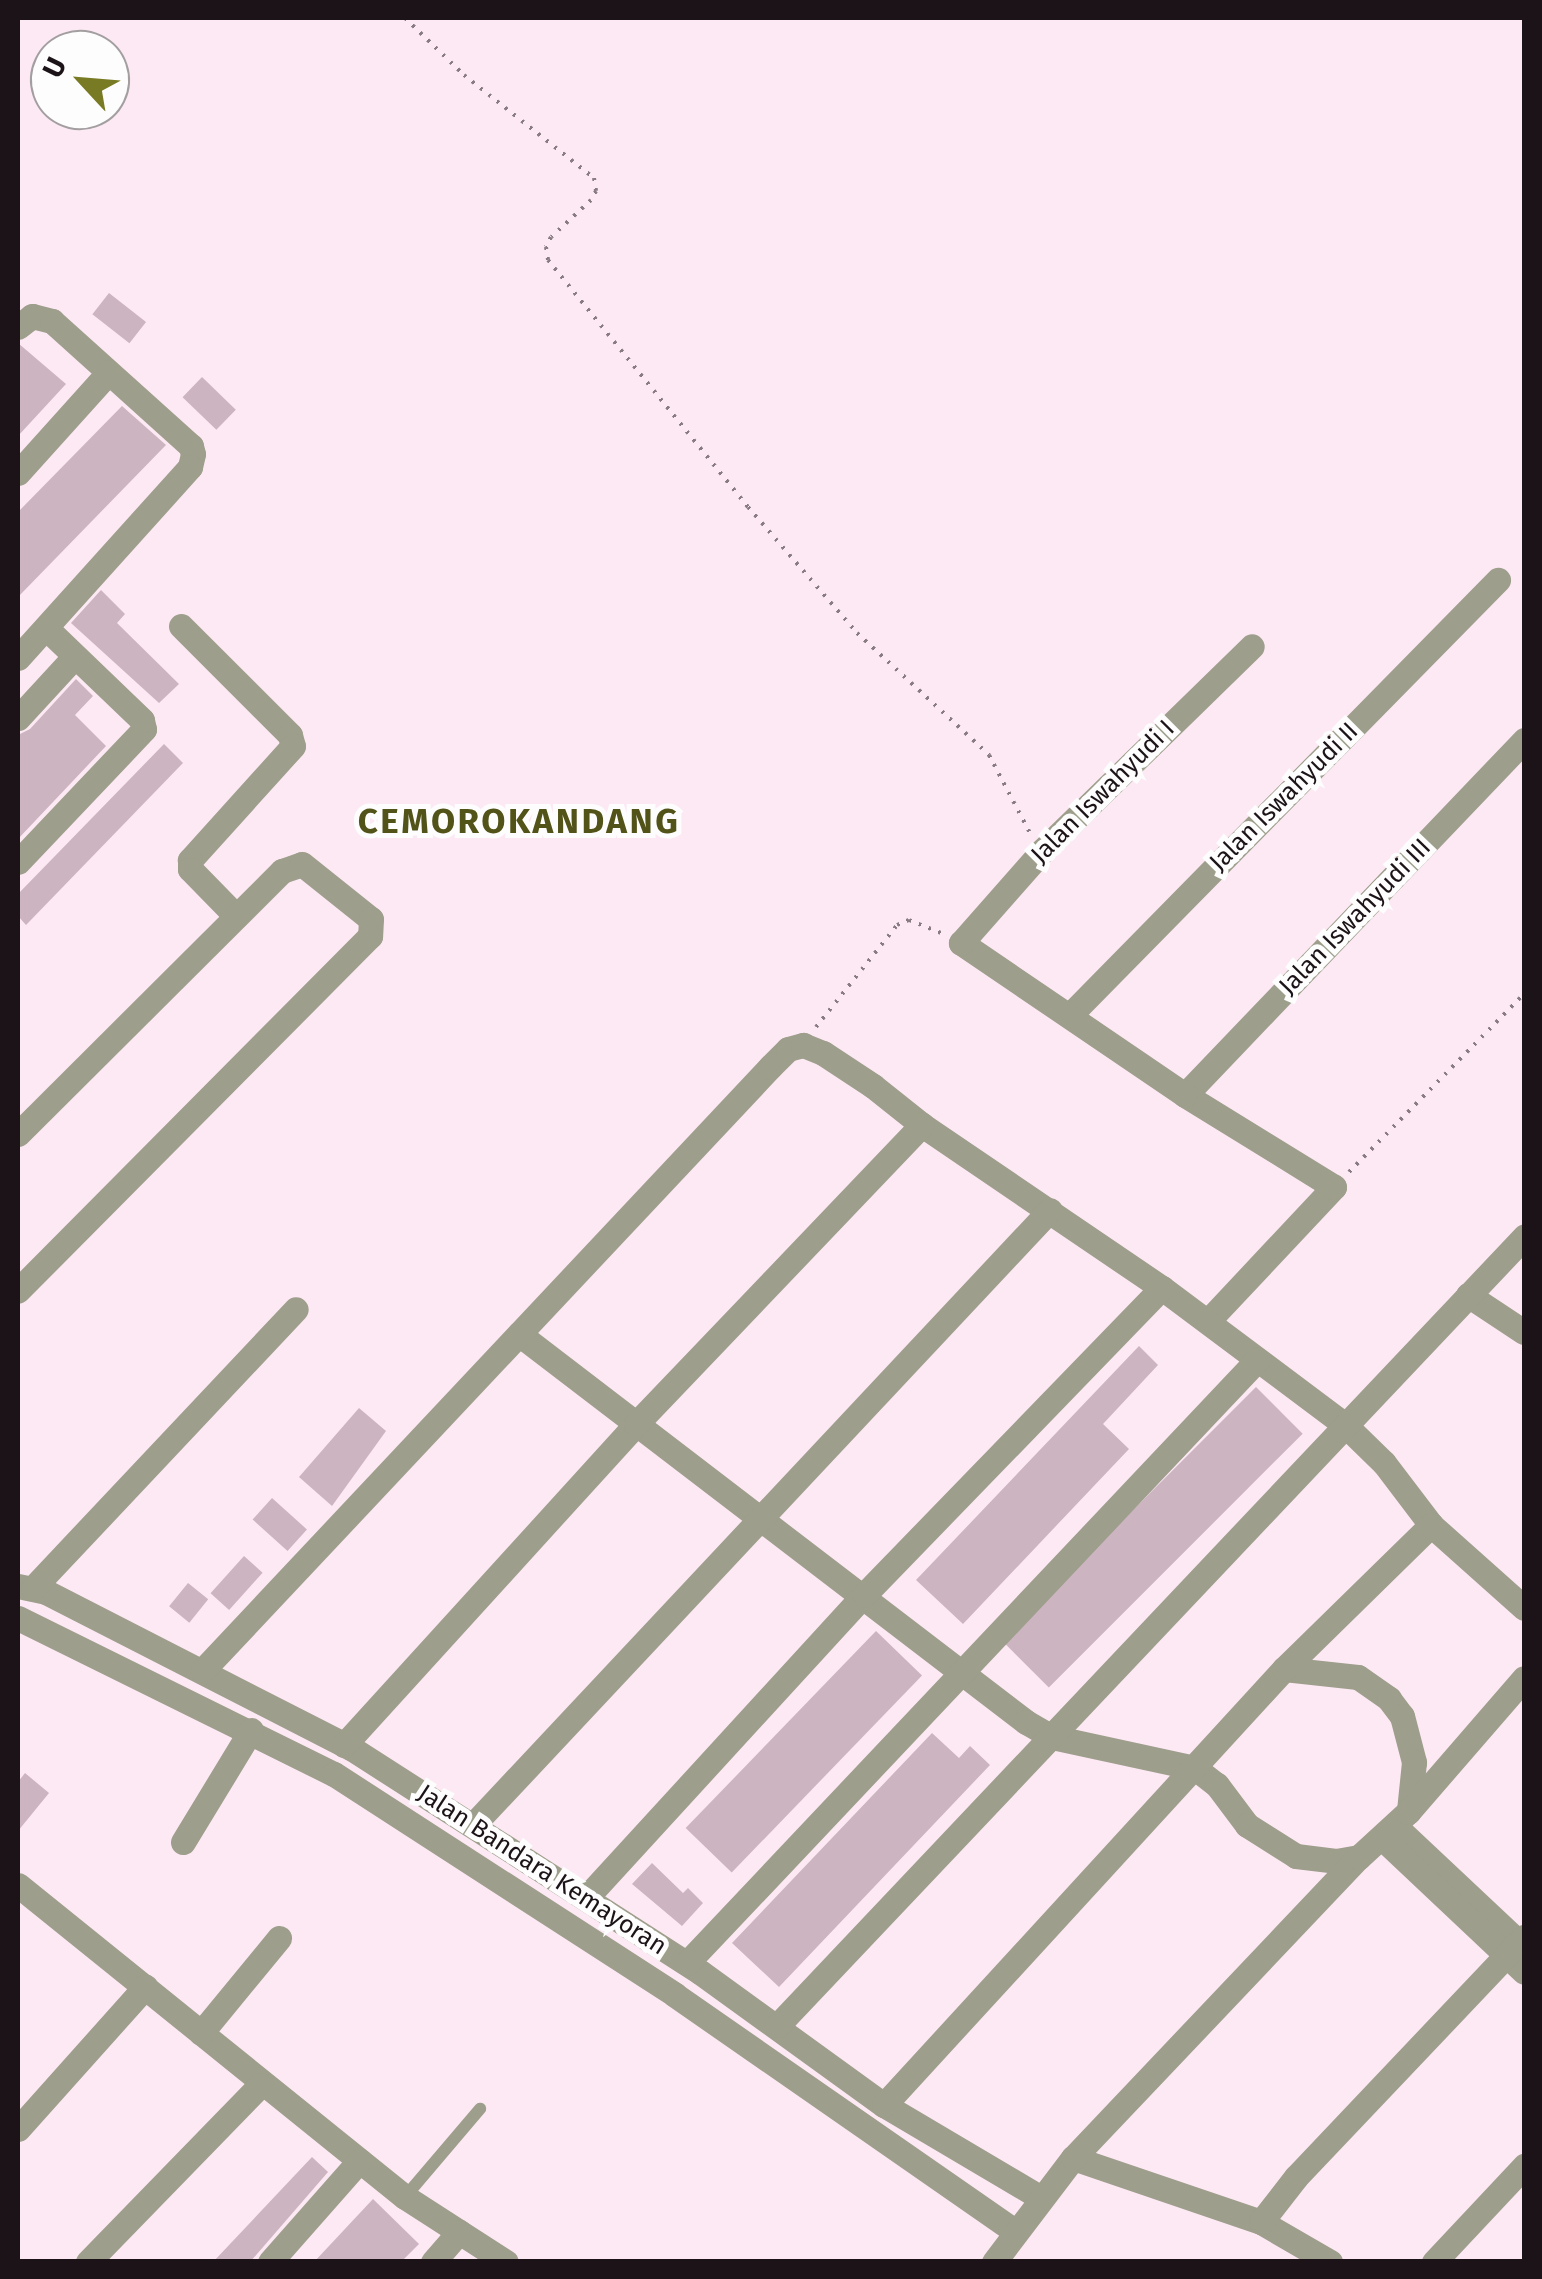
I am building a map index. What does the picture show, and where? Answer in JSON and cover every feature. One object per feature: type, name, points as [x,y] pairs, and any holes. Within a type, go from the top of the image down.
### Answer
[{"type":"street","points":[[18,327],[32,316],[52,320],[191,446],[193,460],[18,658]]},
{"type":"street","points":[[18,474],[108,373]]},
{"type":"street","name":"Jalan Iswahyudi II","points":[[1071,1014],[1498,580]]},
{"type":"street","points":[[181,626],[290,735],[293,746],[190,860],[190,868],[236,916]]},
{"type":"street","points":[[18,862],[142,735],[142,720],[47,628]]},
{"type":"street","name":"Jalan Iswahyudi I","points":[[961,943],[1042,850],[1252,646]]},
{"type":"street","points":[[18,718],[75,656]]},
{"type":"street","name":"Jalan Iswahyudi III","points":[[1185,1094],[1524,740]]},
{"type":"street","points":[[18,1134],[282,871],[302,864],[371,919],[370,936],[18,1291]]},
{"type":"street","points":[[961,943],[1185,1094],[1334,1187],[1208,1322]]},
{"type":"street","points":[[204,1670],[770,1066],[788,1050],[803,1045],[824,1052],[922,1125],[1162,1288],[1345,1425],[1384,1463],[1431,1525],[1524,1608]]},
{"type":"street","points":[[344,1745],[636,1424],[922,1125]]},
{"type":"street","points":[[474,1824],[1050,1210]]},
{"type":"street","points":[[777,2026],[1524,1237]]},
{"type":"street","points":[[586,1898],[864,1596],[1162,1288]]},
{"type":"street","points":[[1468,1294],[1524,1332]]},
{"type":"street","points":[[25,1587],[296,1309]]},
{"type":"street","points":[[520,1334],[758,1520],[1052,1737],[1195,1768],[1216,1785],[1247,1824],[1278,1848],[1317,1860],[1359,1857]]},
{"type":"street","points":[[687,1963],[1257,1360]]},
{"type":"street","points":[[884,2105],[1284,1669],[1431,1525]]},
{"type":"street","name":"Jalan Bandara Kemayoran","points":[[25,1587],[204,1670],[344,1745],[474,1824],[687,1963],[884,2105],[1040,2198]]},
{"type":"street","name":"Jalan Bandara Kemayoran","points":[[18,1618],[334,1774],[514,1889],[1014,2231]]},
{"type":"street","points":[[1284,1669],[1358,1678],[1389,1699],[1402,1716],[1414,1762],[1395,1825]]},
{"type":"street","points":[[994,2262],[1073,2158],[1359,1857],[1395,1825],[1524,1678]]},
{"type":"street","points":[[183,1842],[251,1730]]},
{"type":"street","points":[[1261,2222],[1296,2177],[1520,1951],[1395,1825]]},
{"type":"street","points":[[21,1895],[145,1986],[260,2085],[405,2198],[506,2262]]},
{"type":"street","points":[[201,2033],[279,1938]]},
{"type":"street","points":[[18,2128],[145,1986]]},
{"type":"street","points":[[88,2262],[260,2085]]},
{"type":"street","points":[[1073,2158],[1261,2222],[1330,2262]]},
{"type":"street","points":[[270,2262],[359,2161]]},
{"type":"street","points":[[1434,2262],[1524,2166]]},
{"type":"street","points":[[432,2262],[459,2232]]},
{"type":"lane","points":[[405,2198],[480,2109]]},
{"type":"path","points":[[405,18],[464,75],[594,178],[596,191],[591,200],[551,237],[546,247],[548,260],[748,507],[857,633],[989,756],[1024,825],[1042,850]]},
{"type":"path","points":[[803,1045],[901,922],[917,922],[961,943]]},
{"type":"path","points":[[1334,1187],[1524,994]]},
{"type":"building","points":[[109,293],[146,322],[129,343],[92,314]]},
{"type":"building","points":[[18,343],[66,384],[18,436]]},
{"type":"building","points":[[202,377],[236,410],[216,430],[183,397]]},
{"type":"building","points":[[122,406],[166,445],[18,597],[18,512]]},
{"type":"building","points":[[101,590],[125,614],[117,623],[179,684],[159,703],[71,623]]},
{"type":"building","points":[[76,679],[93,696],[75,715],[106,746],[18,839],[18,735],[30,729]]},
{"type":"building","points":[[164,744],[183,763],[26,925],[18,916],[18,894]]},
{"type":"building","points":[[1139,1346],[1158,1365],[1103,1424],[1129,1449],[963,1624],[916,1580]]},
{"type":"building","points":[[1256,1387],[1303,1434],[1049,1688],[1002,1641]]},
{"type":"building","points":[[359,1408],[386,1431],[332,1506],[299,1477]]},
{"type":"building","points":[[272,1498],[307,1529],[288,1551],[253,1520]]},
{"type":"building","points":[[244,1556],[263,1573],[229,1610],[211,1593]]},
{"type":"building","points":[[188,1583],[208,1599],[189,1623],[169,1606]]},
{"type":"building","points":[[876,1631],[922,1675],[732,1873],[686,1828]]},
{"type":"building","points":[[932,1733],[959,1758],[970,1746],[990,1765],[779,1987],[732,1943]]},
{"type":"building","points":[[25,1773],[49,1793],[18,1831],[18,1782]]},
{"type":"building","points":[[652,1863],[683,1893],[688,1888],[703,1903],[682,1926],[632,1884]]},
{"type":"building","points":[[312,2157],[328,2172],[250,2262],[213,2262]]},
{"type":"building","points":[[373,2199],[419,2244],[401,2262],[314,2262]]},
{"type":"district","name":"CEMOROKANDANG","points":[[519,821]]}]
